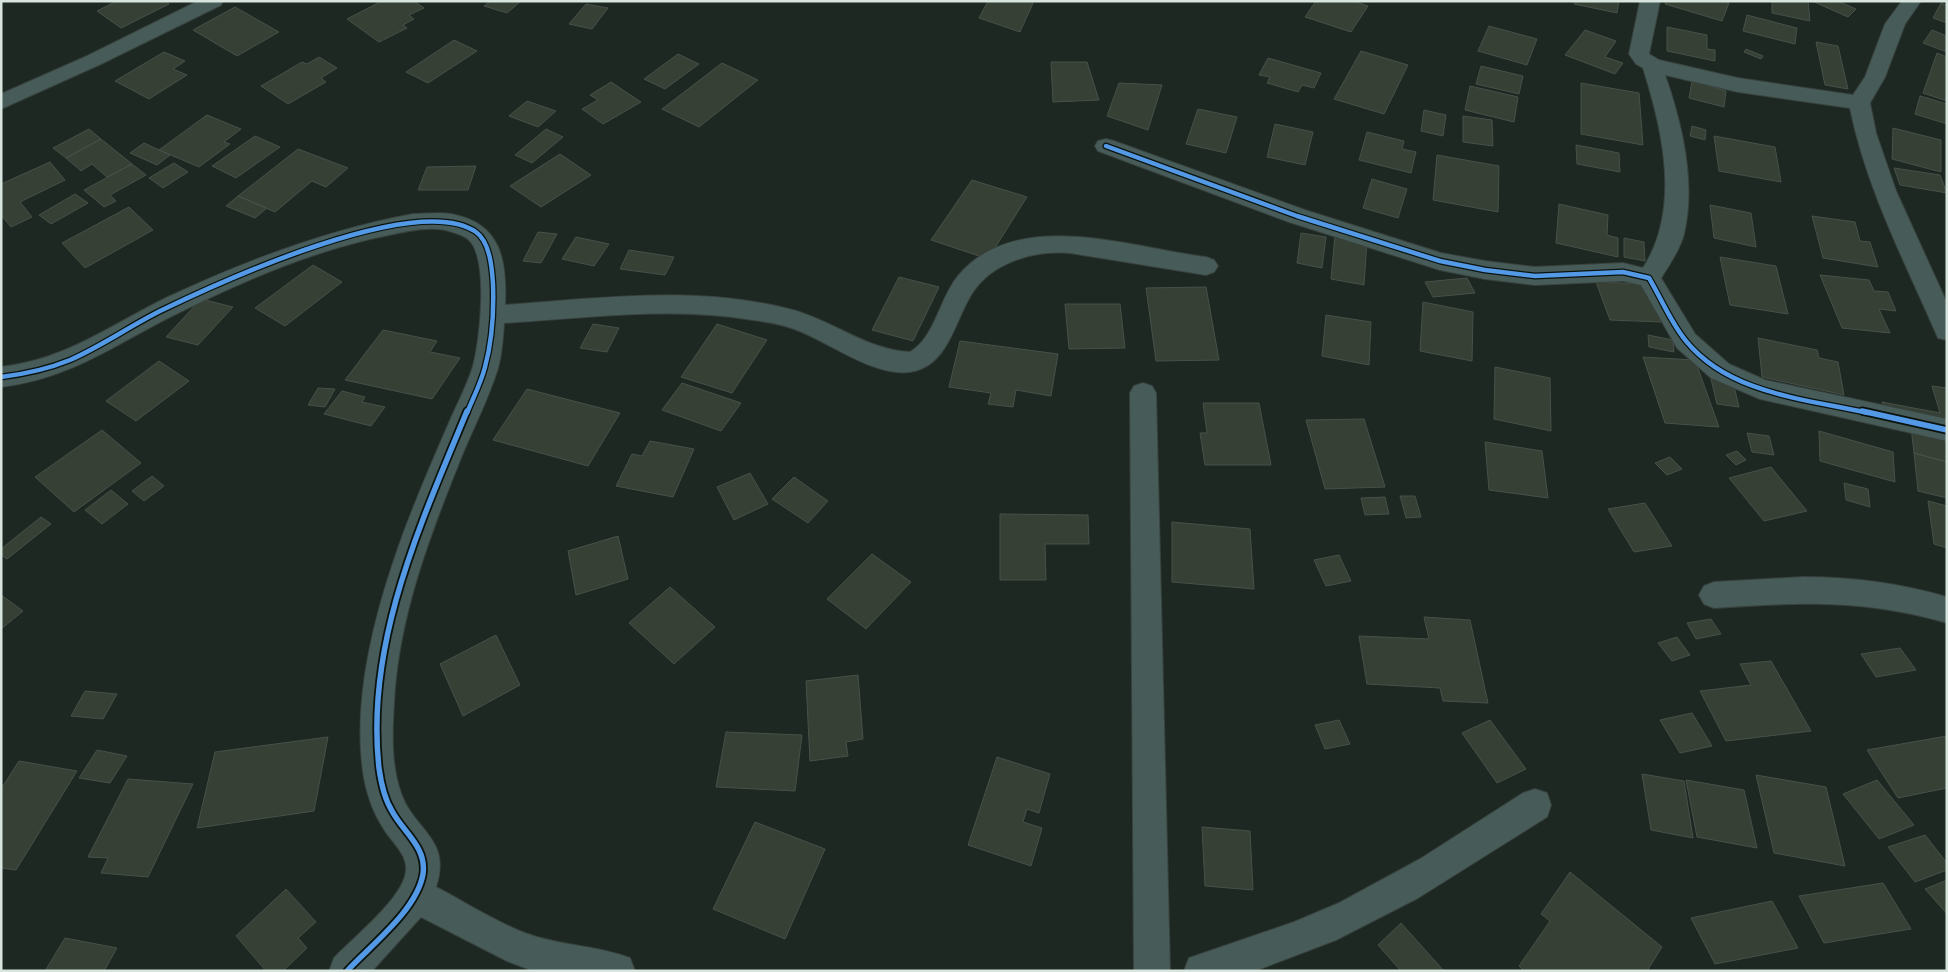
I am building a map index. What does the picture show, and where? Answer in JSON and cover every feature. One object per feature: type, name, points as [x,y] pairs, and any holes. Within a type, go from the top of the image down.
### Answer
[{"type":"street","points":[[1,102],[94,60],[214,1]]},
{"type":"street","points":[[1650,1],[1640,54],[1643,60],[1652,65],[1738,85],[1859,103]]},
{"type":"street","points":[[1912,1],[1896,24],[1875,77],[1859,103],[1863,126],[1886,192],[1947,331]]},
{"type":"street","points":[[1649,278],[1663,257],[1672,236],[1675,210],[1671,143],[1663,97],[1652,65]]},
{"type":"street","points":[[1106,146],[1297,216],[1440,261],[1485,270],[1535,276],[1623,272],[1649,278],[1669,316],[1686,341],[1720,371],[1760,389],[1947,430]]},
{"type":"street","points":[[1,377],[56,366],[193,296],[296,253],[338,239],[394,225],[443,222],[465,226],[475,232],[487,248],[491,262],[493,315],[485,368],[433,488],[388,630],[378,685],[376,725],[379,773],[383,794],[393,814],[407,831],[421,854],[423,872],[415,895],[347,971]]},
{"type":"street","points":[[493,315],[655,304],[742,310],[790,318],[815,327],[867,352],[893,360],[910,362],[923,358],[934,347],[955,299],[968,281],[984,268],[1019,249],[1046,244],[1066,245],[1206,266]]},
{"type":"street","points":[[1143,393],[1152,971]]},
{"type":"street","points":[[1714,595],[1814,588],[1849,589],[1886,594],[1947,610]]},
{"type":"street","points":[[1202,971],[1282,944],[1364,910],[1405,887],[1535,805]]},
{"type":"street","points":[[415,895],[519,948],[559,961],[617,971]]},
{"type":"building","points":[[117,1],[166,1],[169,4],[121,28],[97,11]]},
{"type":"building","points":[[382,1],[414,1],[424,8],[409,15],[414,19],[403,25],[407,28],[379,42],[347,19]]},
{"type":"building","points":[[490,1],[521,1],[507,13],[484,6]]},
{"type":"building","points":[[988,1],[1034,1],[1020,32],[979,18]]},
{"type":"building","points":[[1316,1],[1354,1],[1368,6],[1351,32],[1305,17]]},
{"type":"building","points":[[1575,1],[1619,1],[1617,13],[1574,4]]},
{"type":"building","points":[[1666,1],[1723,1],[1729,3],[1722,21],[1665,4]]},
{"type":"building","points":[[1772,1],[1808,1],[1810,21],[1772,13]]},
{"type":"building","points":[[1812,1],[1838,1],[1856,9],[1848,17]]},
{"type":"building","points":[[1941,3],[1947,5],[1947,23],[1933,18]]},
{"type":"building","points":[[586,4],[608,8],[592,29],[569,24]]},
{"type":"building","points":[[235,7],[279,32],[237,56],[193,30]]},
{"type":"building","points":[[1747,15],[1797,28],[1795,44],[1743,31]]},
{"type":"building","points":[[1489,26],[1537,39],[1527,65],[1478,51]]},
{"type":"building","points":[[1667,27],[1707,35],[1707,49],[1715,50],[1715,61],[1667,51]]},
{"type":"building","points":[[1585,30],[1616,41],[1605,57],[1623,63],[1615,74],[1565,55]]},
{"type":"building","points":[[1932,30],[1947,36],[1947,52],[1923,43]]},
{"type":"building","points":[[454,40],[477,51],[428,83],[406,72]]},
{"type":"building","points":[[1816,42],[1838,46],[1848,89],[1825,85]]},
{"type":"building","points":[[1746,49],[1763,56],[1761,59],[1744,52]]},
{"type":"building","points":[[1361,51],[1408,65],[1384,114],[1334,99]]},
{"type":"building","points":[[164,52],[185,61],[173,69],[187,75],[149,99],[115,81]]},
{"type":"building","points":[[1937,53],[1947,57],[1947,101],[1923,93]]},
{"type":"building","points":[[678,54],[699,64],[665,89],[644,79]]},
{"type":"building","points":[[319,57],[337,68],[321,78],[326,82],[288,104],[261,86],[302,62],[307,64]]},
{"type":"building","points":[[1268,58],[1321,73],[1314,88],[1302,85],[1298,92],[1267,83],[1270,77],[1259,75]]},
{"type":"building","points":[[1051,62],[1087,62],[1099,100],[1053,102]]},
{"type":"building","points":[[722,63],[758,80],[699,127],[662,109]]},
{"type":"building","points":[[1481,66],[1523,76],[1519,94],[1476,84]]},
{"type":"building","points":[[1692,81],[1726,91],[1724,107],[1689,98]]},
{"type":"building","points":[[611,82],[641,102],[603,124],[582,109],[598,100],[590,95]]},
{"type":"building","points":[[1119,83],[1162,85],[1148,130],[1107,116]]},
{"type":"building","points":[[1581,83],[1639,93],[1643,145],[1581,134]]},
{"type":"building","points":[[1470,86],[1518,97],[1514,122],[1465,110]]},
{"type":"building","points":[[1920,96],[1947,104],[1947,124],[1915,114]]},
{"type":"building","points":[[527,101],[556,111],[538,127],[509,116]]},
{"type":"building","points":[[1198,109],[1237,117],[1226,153],[1186,144]]},
{"type":"building","points":[[1424,110],[1446,115],[1443,136],[1421,131]]},
{"type":"building","points":[[207,115],[241,129],[224,142],[230,144],[199,167],[159,150]]},
{"type":"building","points":[[1463,116],[1492,120],[1493,146],[1463,142]]},
{"type":"building","points":[[1275,124],[1313,132],[1305,165],[1267,157]]},
{"type":"building","points":[[1692,126],[1706,130],[1705,140],[1690,136]]},
{"type":"building","points":[[1893,128],[1941,140],[1941,172],[1892,159]]},
{"type":"building","points":[[89,129],[101,139],[66,158],[53,148]]},
{"type":"building","points":[[546,129],[563,137],[532,163],[515,155]]},
{"type":"building","points":[[1367,132],[1404,141],[1402,149],[1416,152],[1411,173],[1359,160]]},
{"type":"building","points":[[255,136],[280,147],[236,178],[212,166]]},
{"type":"building","points":[[1714,136],[1775,147],[1781,182],[1719,171]]},
{"type":"building","points":[[101,139],[132,164],[107,177],[92,164],[81,171],[66,158]]},
{"type":"building","points":[[144,143],[170,155],[157,165],[130,153]]},
{"type":"building","points":[[1576,145],[1619,153],[1620,172],[1577,164]]},
{"type":"building","points":[[298,149],[348,168],[326,187],[312,181],[275,212],[238,196]]},
{"type":"building","points":[[560,154],[591,175],[541,207],[510,186]]},
{"type":"building","points":[[1437,155],[1499,166],[1498,212],[1433,200]]},
{"type":"building","points":[[50,162],[65,180],[20,202],[32,217],[11,227],[1,215],[1,184]]},
{"type":"building","points":[[174,163],[188,172],[163,188],[149,178]]},
{"type":"building","points":[[132,164],[146,175],[110,195],[116,201],[104,207],[84,190]]},
{"type":"building","points":[[476,166],[468,190],[418,190],[427,167]]},
{"type":"building","points":[[1894,168],[1940,175],[1947,193],[1900,185]]},
{"type":"building","points":[[1372,179],[1407,189],[1398,218],[1363,208]]},
{"type":"building","points":[[972,180],[1027,197],[988,259],[931,240]]},
{"type":"building","points":[[75,194],[88,203],[51,224],[39,215]]},
{"type":"building","points":[[238,196],[267,208],[255,218],[226,206]]},
{"type":"building","points":[[1559,204],[1608,215],[1607,235],[1618,238],[1618,257],[1556,243]]},
{"type":"building","points":[[1710,205],[1751,213],[1756,247],[1714,238]]},
{"type":"building","points":[[129,207],[153,230],[85,268],[62,243]]},
{"type":"building","points":[[1812,216],[1855,222],[1860,241],[1870,242],[1878,267],[1823,258]]},
{"type":"building","points":[[538,232],[557,234],[541,263],[523,261]]},
{"type":"building","points":[[1301,233],[1326,237],[1322,268],[1297,263]]},
{"type":"building","points":[[1335,235],[1367,240],[1364,285],[1331,279]]},
{"type":"building","points":[[576,237],[609,244],[594,266],[562,259]]},
{"type":"building","points":[[1624,238],[1644,242],[1645,261],[1624,257]]},
{"type":"building","points":[[629,250],[674,257],[665,275],[620,269]]},
{"type":"building","points":[[1720,257],[1776,266],[1788,314],[1730,305]]},
{"type":"building","points":[[313,265],[342,282],[285,326],[255,308]]},
{"type":"building","points":[[1820,275],[1869,280],[1874,291],[1888,292],[1896,311],[1879,309],[1890,333],[1842,328]]},
{"type":"building","points":[[899,277],[939,287],[913,341],[872,330]]},
{"type":"building","points":[[1467,278],[1475,293],[1433,297],[1425,282]]},
{"type":"building","points":[[1596,282],[1646,284],[1661,322],[1610,320]]},
{"type":"building","points":[[1206,287],[1219,360],[1156,361],[1146,288]]},
{"type":"building","points":[[201,299],[233,307],[198,345],[166,337]]},
{"type":"building","points":[[1423,302],[1473,312],[1472,361],[1420,351]]},
{"type":"building","points":[[1065,304],[1120,304],[1125,348],[1069,349]]},
{"type":"building","points":[[1326,315],[1371,322],[1369,365],[1322,356]]},
{"type":"building","points":[[593,324],[619,328],[607,352],[580,348]]},
{"type":"building","points":[[717,324],[767,340],[732,393],[681,377]]},
{"type":"building","points":[[383,330],[437,341],[430,352],[460,358],[432,399],[345,380]]},
{"type":"building","points":[[1648,335],[1673,340],[1674,352],[1649,347]]},
{"type":"building","points":[[1758,338],[1817,350],[1819,358],[1838,362],[1844,395],[1762,377]]},
{"type":"building","points":[[960,341],[1058,354],[1051,396],[1016,390],[1013,407],[988,404],[991,393],[949,387]]},
{"type":"building","points":[[1643,357],[1695,360],[1719,427],[1665,423]]},
{"type":"building","points":[[159,361],[189,381],[136,421],[106,401]]},
{"type":"building","points":[[1495,367],[1550,378],[1551,431],[1494,419]]},
{"type":"building","points":[[1711,379],[1733,382],[1739,407],[1717,404]]},
{"type":"building","points":[[682,383],[741,403],[721,431],[662,410]]},
{"type":"building","points":[[1932,386],[1947,388],[1947,425],[1885,413],[1882,402],[1940,413]]},
{"type":"building","points":[[318,388],[335,389],[325,407],[308,405]]},
{"type":"building","points":[[527,389],[620,413],[588,466],[493,440]]},
{"type":"building","points":[[342,391],[365,397],[362,402],[385,407],[371,426],[324,414]]},
{"type":"building","points":[[1203,403],[1259,403],[1271,465],[1205,465],[1200,433],[1207,433]]},
{"type":"building","points":[[1364,419],[1385,487],[1325,489],[1306,420]]},
{"type":"building","points":[[1911,427],[1947,437],[1947,462],[1914,453]]},
{"type":"building","points":[[102,430],[141,463],[74,512],[35,477]]},
{"type":"building","points":[[1819,431],[1893,452],[1895,482],[1820,461]]},
{"type":"building","points":[[1747,433],[1769,436],[1774,455],[1752,452]]},
{"type":"building","points":[[650,441],[694,449],[673,497],[616,486],[632,454],[642,456]]},
{"type":"building","points":[[1485,442],[1542,451],[1548,498],[1489,490]]},
{"type":"building","points":[[1737,451],[1746,460],[1736,465],[1726,455]]},
{"type":"building","points":[[1914,453],[1947,462],[1947,498],[1918,491]]},
{"type":"building","points":[[1670,457],[1682,469],[1667,475],[1655,463]]},
{"type":"building","points":[[1771,467],[1807,511],[1764,521],[1729,478]]},
{"type":"building","points":[[750,473],[768,504],[734,520],[717,487]]},
{"type":"building","points":[[152,476],[164,486],[144,501],[132,491]]},
{"type":"building","points":[[794,477],[828,501],[808,523],[772,499]]},
{"type":"building","points":[[1844,483],[1868,489],[1870,507],[1846,500]]},
{"type":"building","points":[[111,490],[128,504],[102,524],[85,510]]},
{"type":"building","points":[[1400,496],[1415,496],[1421,517],[1406,518]]},
{"type":"building","points":[[1385,497],[1389,514],[1365,515],[1361,498]]},
{"type":"building","points":[[1928,501],[1947,506],[1947,548],[1934,544]]},
{"type":"building","points":[[1645,503],[1672,546],[1634,552],[1608,509]]},
{"type":"building","points":[[1000,514],[1088,515],[1089,544],[1045,544],[1046,580],[1000,580]]},
{"type":"building","points":[[41,517],[51,524],[7,559],[1,555],[1,549]]},
{"type":"building","points":[[1172,522],[1250,529],[1254,589],[1172,582]]},
{"type":"building","points":[[618,536],[628,579],[576,595],[568,551]]},
{"type":"building","points":[[872,554],[911,582],[866,629],[827,599]]},
{"type":"building","points":[[1339,555],[1351,581],[1326,586],[1314,560]]},
{"type":"building","points":[[670,587],[715,627],[674,664],[629,623]]},
{"type":"building","points":[[1,595],[23,611],[1,629]]},
{"type":"building","points":[[1424,617],[1470,620],[1488,703],[1443,701],[1440,688],[1367,684],[1359,636],[1429,639]]},
{"type":"building","points":[[1711,619],[1721,634],[1696,639],[1687,623]]},
{"type":"building","points":[[496,635],[520,685],[463,716],[440,664]]},
{"type":"building","points":[[1677,637],[1690,655],[1672,661],[1658,643]]},
{"type":"building","points":[[1900,648],[1916,670],[1876,677],[1861,654]]},
{"type":"building","points":[[1771,661],[1811,731],[1726,741],[1700,691],[1751,685],[1740,664]]},
{"type":"building","points":[[858,675],[863,739],[846,742],[848,756],[810,761],[806,681]]},
{"type":"building","points":[[85,691],[117,694],[103,719],[71,716]]},
{"type":"building","points":[[1692,713],[1712,746],[1680,753],[1660,720]]},
{"type":"building","points":[[1339,720],[1350,744],[1325,749],[1315,725]]},
{"type":"building","points":[[1490,720],[1526,769],[1497,783],[1462,733]]},
{"type":"building","points":[[726,732],[802,735],[795,791],[716,787]]},
{"type":"building","points":[[1947,736],[1947,788],[1898,798],[1867,750]]},
{"type":"building","points":[[328,737],[314,811],[197,828],[215,752]]},
{"type":"building","points":[[97,750],[127,756],[110,783],[79,778]]},
{"type":"building","points":[[997,757],[1050,774],[1039,813],[1027,809],[1023,822],[1042,828],[1031,866],[968,845]]},
{"type":"building","points":[[19,761],[77,771],[16,870],[1,868],[1,789]]},
{"type":"building","points":[[1642,774],[1684,781],[1693,838],[1651,830]]},
{"type":"building","points":[[1756,775],[1826,787],[1845,866],[1774,853]]},
{"type":"building","points":[[128,779],[193,784],[148,877],[101,873],[108,858],[88,857]]},
{"type":"building","points":[[1686,780],[1744,790],[1757,848],[1697,837]]},
{"type":"building","points":[[1877,780],[1914,825],[1879,839],[1843,794]]},
{"type":"building","points":[[755,822],[825,849],[785,939],[713,909]]},
{"type":"building","points":[[1202,827],[1250,831],[1253,890],[1205,886]]},
{"type":"building","points":[[1925,835],[1947,863],[1947,870],[1915,882],[1888,847]]},
{"type":"building","points":[[1570,872],[1662,947],[1647,971],[1524,971],[1519,966],[1550,921],[1541,914]]},
{"type":"building","points":[[1947,880],[1947,914],[1925,889]]},
{"type":"building","points":[[1883,883],[1911,929],[1824,943],[1799,896]]},
{"type":"building","points":[[286,889],[316,922],[298,938],[307,948],[283,971],[266,971],[236,936]]},
{"type":"building","points":[[1772,901],[1798,948],[1715,964],[1691,918]]},
{"type":"building","points":[[1401,923],[1444,971],[1401,971],[1378,945]]},
{"type":"building","points":[[65,938],[117,948],[104,971],[45,971]]},
{"type":"cycle path","points":[[1106,146],[1297,216],[1440,261],[1485,270],[1535,276],[1623,272],[1649,278],[1686,341],[1720,371],[1760,389],[1947,430]]},
{"type":"cycle path","points":[[1,377],[37,371],[70,360],[161,311],[226,281],[320,245],[368,231],[413,222],[450,222],[476,232],[484,243],[490,258],[493,277],[492,317],[485,368],[427,508],[410,556],[395,604],[384,653],[378,703],[378,754],[383,791],[392,812],[414,840],[422,855],[424,864],[423,874],[419,887],[402,913],[347,971]]}]
